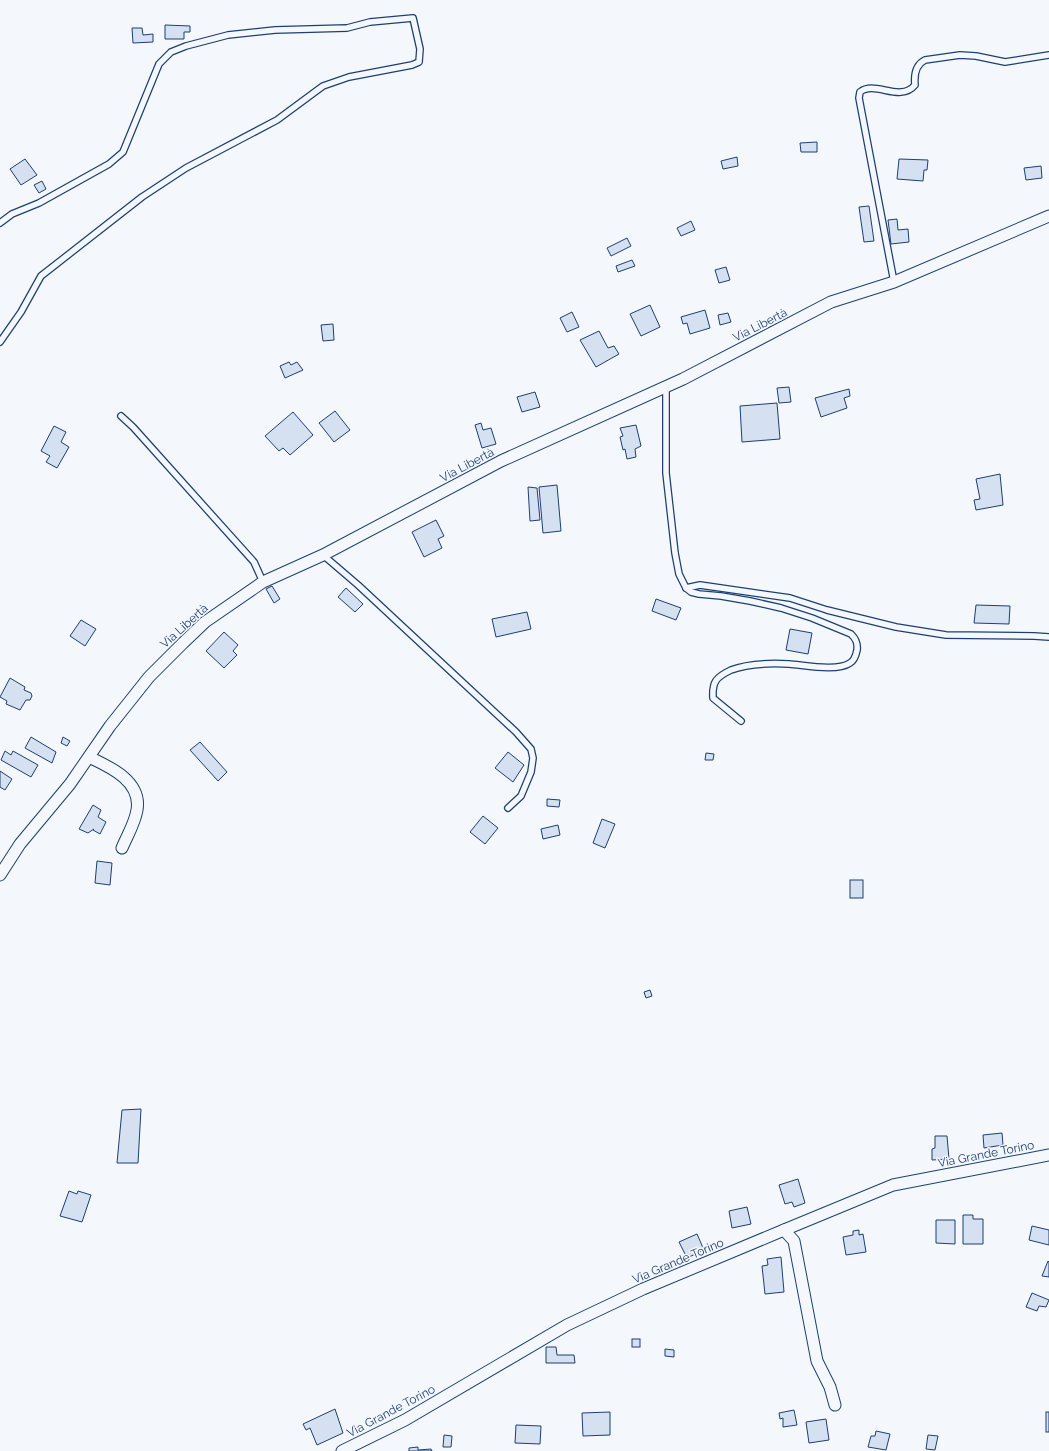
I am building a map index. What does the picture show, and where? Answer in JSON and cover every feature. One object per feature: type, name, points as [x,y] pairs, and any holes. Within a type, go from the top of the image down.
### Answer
[{"type":"street","name":"Via Libertà","points":[[0,875],[20,844],[70,784],[110,726],[149,677],[182,643],[220,611],[263,582],[324,555],[501,461],[666,387],[831,302],[894,282],[1049,216]]},
{"type":"street","points":[[88,757],[105,764],[115,771],[128,781],[136,793],[138,802],[137,811],[122,848]]},
{"type":"street","name":"Via Grande Torino","points":[[342,1451],[405,1420],[567,1326],[643,1289],[893,1185],[1049,1155]]},
{"type":"street","points":[[784,1230],[794,1241],[817,1361],[830,1387],[835,1405]]},
{"type":"lane","points":[[0,223],[12,214],[39,203],[109,164],[123,152],[159,64],[171,52],[186,46],[228,35],[275,30],[347,28],[370,22],[413,18],[420,49],[419,62],[348,77],[323,86],[277,120],[186,168],[142,196],[41,276],[21,312],[0,342]]},
{"type":"lane","points":[[894,282],[859,98],[860,92],[863,89],[870,88],[907,92],[915,85],[914,78],[917,67],[925,60],[960,55],[976,56],[1005,62],[1049,55]]},
{"type":"lane","points":[[666,387],[666,473],[675,553],[679,574],[686,588],[691,592],[699,594],[728,597],[781,608],[812,618],[851,634],[856,639],[856,656],[850,663],[843,666],[753,664],[735,668],[724,673],[716,679],[712,687],[713,698],[741,721]]},
{"type":"lane","points":[[121,416],[133,427],[254,562],[263,582]]},
{"type":"lane","points":[[324,555],[510,727],[531,749],[533,758],[531,772],[521,796],[508,808]]},
{"type":"lane","points":[[686,588],[700,585],[790,598],[827,610],[888,625],[946,635],[1049,637]]},
{"type":"building","points":[[165,25],[190,26],[190,32],[184,32],[184,39],[165,39]]},
{"type":"building","points":[[132,28],[142,28],[143,35],[153,34],[153,42],[133,43]]},
{"type":"building","points":[[817,142],[817,152],[801,152],[800,143]]},
{"type":"building","points":[[737,157],[738,166],[723,169],[721,161]]},
{"type":"building","points":[[25,159],[37,175],[21,185],[10,169]]},
{"type":"building","points":[[899,159],[928,160],[927,170],[924,170],[923,181],[897,179]]},
{"type":"building","points":[[1041,166],[1042,178],[1026,180],[1024,168]]},
{"type":"building","points":[[42,181],[46,189],[39,193],[34,185]]},
{"type":"building","points":[[869,206],[874,241],[864,242],[859,207]]},
{"type":"building","points":[[897,219],[898,230],[908,229],[909,242],[891,244],[888,220]]},
{"type":"building","points":[[691,221],[695,230],[681,236],[677,228]]},
{"type":"building","points":[[627,238],[631,246],[611,256],[607,248]]},
{"type":"building","points":[[632,260],[635,266],[618,272],[616,266]]},
{"type":"building","points":[[726,267],[730,280],[719,283],[715,270]]},
{"type":"building","points":[[650,305],[660,327],[641,336],[630,314]]},
{"type":"building","points":[[705,310],[710,328],[690,334],[687,323],[683,324],[681,317]]},
{"type":"building","points":[[572,312],[579,327],[567,332],[560,318]]},
{"type":"building","points":[[728,313],[731,322],[720,325],[718,315]]},
{"type":"building","points":[[333,324],[334,340],[323,341],[321,325]]},
{"type":"building","points":[[599,331],[608,348],[614,346],[619,354],[596,367],[580,340]]},
{"type":"building","points":[[289,362],[291,365],[297,362],[303,370],[285,378],[280,366]]},
{"type":"building","points":[[789,387],[791,402],[779,403],[777,388]]},
{"type":"building","points":[[849,389],[850,396],[844,398],[847,408],[821,417],[815,398]]},
{"type":"building","points":[[535,392],[540,407],[522,412],[517,397]]},
{"type":"building","points":[[777,403],[780,439],[742,442],[740,406]]},
{"type":"building","points":[[335,411],[350,430],[334,442],[319,423]]},
{"type":"building","points":[[293,412],[313,435],[290,455],[283,448],[279,451],[265,436]]},
{"type":"building","points":[[481,423],[483,430],[491,428],[496,444],[482,448],[475,425]]},
{"type":"building","points":[[636,425],[641,446],[635,449],[636,457],[627,459],[620,437],[623,436],[620,428]]},
{"type":"building","points":[[54,426],[66,432],[61,442],[69,447],[57,468],[46,462],[50,456],[41,451]]},
{"type":"building","points":[[1000,474],[1003,505],[976,510],[974,500],[980,499],[976,479]]},
{"type":"building","points":[[557,485],[561,531],[543,533],[539,487]]},
{"type":"building","points":[[528,487],[537,488],[540,520],[530,521]]},
{"type":"building","points":[[436,520],[444,536],[438,539],[442,548],[424,557],[412,532]]},
{"type":"building","points":[[272,586],[280,599],[274,603],[266,589]]},
{"type":"building","points":[[346,588],[363,604],[355,612],[338,597]]},
{"type":"building","points":[[656,599],[681,608],[676,620],[652,611]]},
{"type":"building","points":[[976,605],[1010,606],[1009,624],[974,623]]},
{"type":"building","points":[[527,612],[531,629],[496,637],[492,619]]},
{"type":"building","points":[[81,620],[96,629],[85,646],[70,636]]},
{"type":"building","points":[[790,629],[812,633],[808,654],[786,650]]},
{"type":"building","points":[[224,632],[238,645],[233,651],[237,655],[224,668],[206,651]]},
{"type":"building","points":[[10,678],[25,687],[24,690],[31,693],[32,696],[30,700],[26,700],[20,710],[6,704],[7,701],[0,697]]},
{"type":"building","points":[[31,737],[56,752],[52,763],[25,748]]},
{"type":"building","points":[[63,737],[70,741],[67,746],[61,743]]},
{"type":"building","points":[[200,742],[227,772],[218,781],[190,750]]},
{"type":"building","points":[[5,751],[11,755],[13,751],[38,765],[31,777],[1,760]]},
{"type":"building","points":[[508,752],[524,765],[513,782],[495,768]]},
{"type":"building","points":[[706,753],[714,754],[713,760],[705,760]]},
{"type":"building","points":[[0,771],[12,779],[5,790],[0,787]]},
{"type":"building","points":[[547,799],[560,800],[559,807],[547,806]]},
{"type":"building","points":[[93,805],[101,810],[98,817],[106,822],[100,834],[93,830],[94,829],[88,833],[79,829]]},
{"type":"building","points":[[483,816],[498,828],[485,844],[470,832]]},
{"type":"building","points":[[602,819],[615,824],[605,848],[593,843]]},
{"type":"building","points":[[558,825],[560,835],[543,839],[541,829]]},
{"type":"building","points":[[97,861],[112,863],[110,885],[95,883]]},
{"type":"building","points":[[850,880],[863,880],[863,898],[850,898]]},
{"type":"building","points":[[650,990],[652,996],[646,998],[644,992]]},
{"type":"building","points":[[141,1109],[138,1163],[117,1163],[122,1110]]},
{"type":"building","points":[[1002,1133],[1003,1145],[984,1148],[983,1135]]},
{"type":"building","points":[[935,1136],[947,1136],[949,1159],[932,1160],[932,1149],[935,1148]]},
{"type":"building","points":[[798,1179],[805,1203],[794,1207],[792,1202],[785,1204],[779,1185]]},
{"type":"building","points":[[69,1191],[77,1194],[78,1191],[91,1195],[82,1222],[60,1216]]},
{"type":"building","points":[[747,1207],[751,1224],[732,1228],[729,1211]]},
{"type":"building","points":[[963,1215],[973,1215],[973,1219],[983,1219],[983,1244],[963,1244]]},
{"type":"building","points":[[936,1220],[955,1220],[955,1244],[936,1243]]},
{"type":"building","points":[[1032,1226],[1049,1230],[1049,1245],[1029,1240]]},
{"type":"building","points":[[859,1230],[859,1235],[863,1234],[866,1252],[846,1255],[843,1237],[853,1235],[853,1231]]},
{"type":"building","points":[[697,1234],[704,1250],[687,1258],[679,1242]]},
{"type":"building","points":[[781,1257],[784,1292],[765,1294],[762,1266],[768,1265],[767,1259]]},
{"type":"building","points":[[1048,1261],[1049,1277],[1042,1276]]},
{"type":"building","points":[[1032,1293],[1049,1300],[1046,1307],[1039,1306],[1037,1311],[1026,1307]]},
{"type":"building","points":[[632,1339],[640,1339],[640,1347],[632,1347]]},
{"type":"building","points":[[546,1347],[556,1347],[557,1355],[574,1355],[575,1363],[546,1363]]},
{"type":"building","points":[[665,1349],[674,1350],[674,1357],[665,1356]]},
{"type":"building","points":[[335,1409],[343,1433],[317,1445],[310,1428],[306,1430],[303,1424]]},
{"type":"building","points":[[794,1410],[797,1425],[783,1427],[783,1418],[780,1419],[779,1413]]},
{"type":"building","points":[[610,1412],[610,1435],[583,1436],[582,1413]]},
{"type":"building","points":[[1046,1412],[1049,1412],[1049,1432],[1046,1432]]},
{"type":"building","points":[[826,1419],[829,1440],[809,1443],[806,1422]]},
{"type":"building","points":[[516,1425],[541,1426],[540,1444],[515,1443]]},
{"type":"building","points":[[876,1431],[890,1434],[886,1450],[868,1447],[871,1436],[875,1436]]},
{"type":"building","points":[[444,1435],[452,1436],[451,1447],[443,1447]]},
{"type":"building","points":[[928,1435],[938,1436],[935,1450],[926,1449]]},
{"type":"building","points":[[418,1447],[418,1450],[431,1449],[432,1451],[409,1451],[409,1448]]}]
